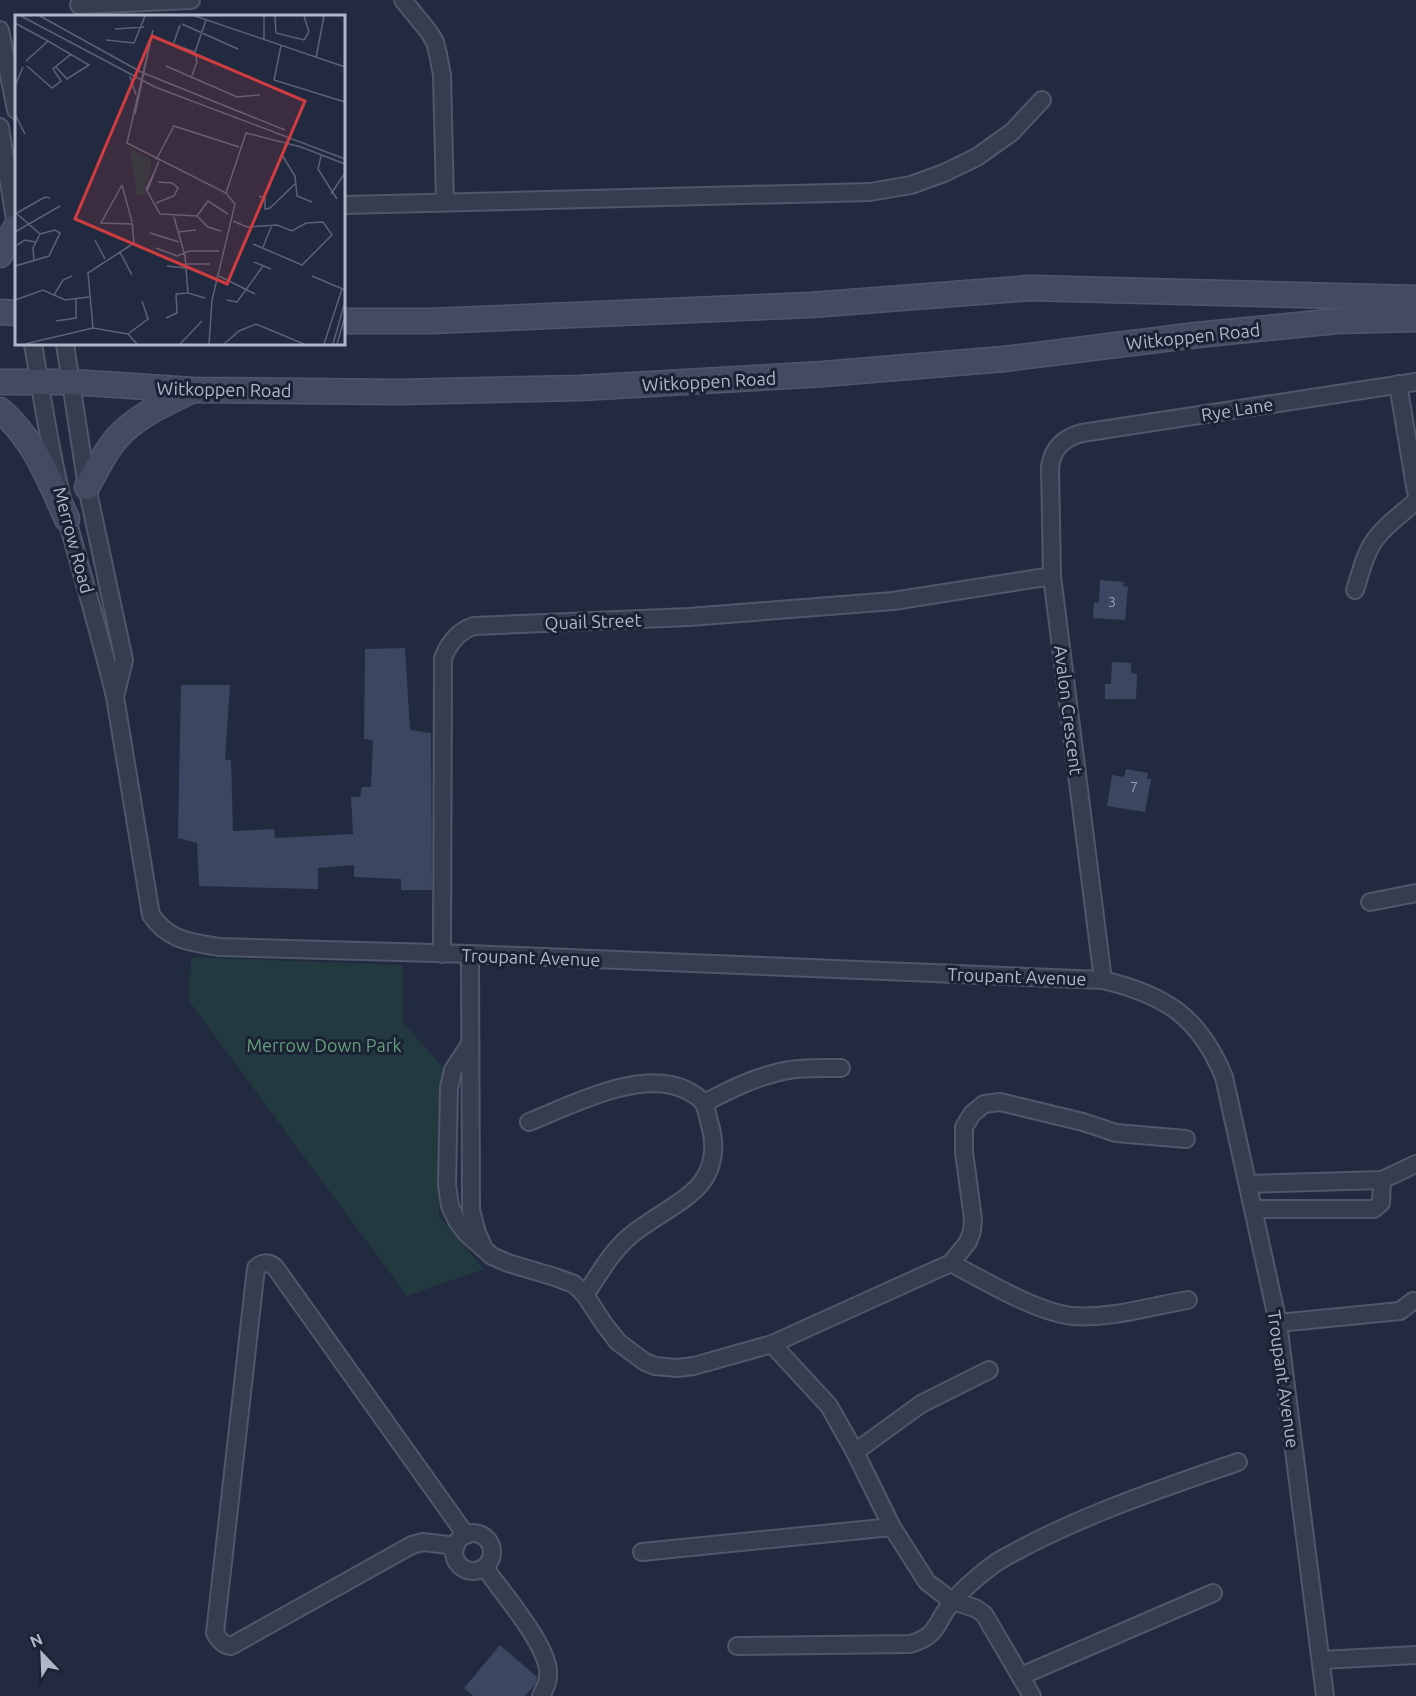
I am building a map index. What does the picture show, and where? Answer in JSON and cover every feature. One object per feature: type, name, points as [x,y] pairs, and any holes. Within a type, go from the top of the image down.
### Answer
[{"type":"main road","points":[[0,255],[15,228]]},
{"type":"main road","name":"Witkoppen Road","points":[[345,321],[431,321],[800,306],[1042,288],[1416,298]]},
{"type":"main road","points":[[0,312],[15,313]]},
{"type":"main road","name":"Witkoppen Road","points":[[0,382],[71,382],[193,390],[410,392],[580,388],[742,379],[1004,359],[1197,335],[1337,321],[1416,319]]},
{"type":"main road","points":[[87,487],[109,448],[126,429],[167,402],[193,390]]},
{"type":"main road","points":[[0,410],[28,441],[44,468],[67,519]]},
{"type":"street","points":[[79,5],[191,0]]},
{"type":"street","points":[[403,0],[429,32],[438,54],[441,75],[444,202]]},
{"type":"street","points":[[0,30],[15,105]]},
{"type":"street","points":[[345,205],[870,192],[911,185],[944,173],[977,157],[1012,132],[1042,100]]},
{"type":"street","points":[[0,128],[15,220]]},
{"type":"street","name":"Merrow Road","points":[[33,345],[67,519],[115,697],[151,915]]},
{"type":"street","name":"Merrow Road","points":[[65,345],[87,487],[124,660],[115,697]]},
{"type":"street","name":"Rye Lane","points":[[1060,443],[1082,432],[1416,382]]},
{"type":"street","points":[[1398,384],[1416,492]]},
{"type":"street","name":"Avalon Crescent","points":[[1060,443],[1050,467],[1052,576],[1103,980]]},
{"type":"street","points":[[1355,590],[1366,555],[1376,538],[1416,501]]},
{"type":"street","name":"Quail Street","points":[[442,954],[443,658],[450,643],[466,628],[689,617],[894,601],[1052,576]]},
{"type":"street","points":[[1370,902],[1416,893]]},
{"type":"street","name":"Troupant Avenue","points":[[151,915],[157,924],[175,938],[219,947],[470,954],[1103,980],[1134,987],[1174,1007],[1190,1021],[1217,1060],[1224,1077],[1248,1184],[1278,1323],[1325,1696]]},
{"type":"street","points":[[470,954],[471,1209],[482,1245]]},
{"type":"street","points":[[470,1044],[453,1070],[449,1088],[447,1185],[450,1206],[457,1221],[466,1233],[492,1256],[574,1284],[585,1295],[618,1342],[635,1356],[655,1366],[677,1368],[694,1366],[772,1344],[951,1263],[968,1242],[974,1220],[964,1152],[964,1127],[972,1114],[984,1104],[1000,1102],[1083,1122],[1116,1133],[1186,1139]]},
{"type":"street","points":[[704,1103],[740,1085],[773,1073],[805,1068],[841,1068]]},
{"type":"street","points":[[529,1122],[624,1086],[646,1083],[682,1088],[696,1095],[704,1103],[714,1148],[712,1161],[703,1181],[692,1192],[628,1237],[585,1295]]},
{"type":"street","points":[[1248,1184],[1382,1180],[1416,1164]]},
{"type":"street","points":[[1253,1209],[1374,1209],[1381,1203],[1382,1180]]},
{"type":"street","points":[[461,1540],[275,1267],[265,1263],[259,1265],[256,1268],[215,1633],[218,1639],[231,1646],[412,1545],[423,1542],[461,1540],[477,1534],[482,1536],[492,1548],[491,1559],[484,1568],[471,1571],[462,1568],[454,1555],[461,1540]]},
{"type":"street","points":[[951,1263],[1044,1309],[1072,1316],[1103,1315],[1188,1300]]},
{"type":"street","points":[[1278,1323],[1400,1311],[1413,1301]]},
{"type":"street","points":[[772,1344],[825,1399],[855,1452],[892,1527],[927,1582],[952,1601],[975,1608],[984,1614],[1032,1696]]},
{"type":"street","points":[[855,1452],[921,1404],[989,1370]]},
{"type":"street","points":[[737,1646],[910,1644],[924,1640],[935,1631],[952,1601],[1000,1560],[1080,1521],[1132,1499],[1238,1462]]},
{"type":"street","points":[[642,1552],[892,1527]]},
{"type":"street","points":[[484,1568],[542,1649],[548,1672],[547,1684],[541,1696]]},
{"type":"street","points":[[1021,1676],[1213,1593]]},
{"type":"street","points":[[1321,1660],[1416,1654]]},
{"type":"green space","name":"Merrow Down Park","points":[[191,957],[402,965],[403,1023],[444,1068],[439,1216],[484,1269],[407,1296],[189,1001]]},
{"type":"building","points":[[1100,580],[1124,582],[1123,586],[1128,587],[1125,620],[1093,618],[1094,602],[1099,603]]},
{"type":"building","points":[[405,648],[410,730],[431,733],[432,890],[401,890],[401,879],[354,877],[354,865],[318,868],[318,889],[199,886],[197,843],[178,838],[181,685],[230,685],[225,760],[231,760],[233,831],[274,829],[275,838],[353,834],[351,797],[360,797],[362,787],[371,787],[373,740],[364,739],[365,649]]},
{"type":"building","points":[[1112,662],[1131,663],[1131,673],[1137,674],[1136,699],[1105,699],[1105,684],[1111,684]]},
{"type":"building","points":[[1126,769],[1148,773],[1147,779],[1151,779],[1145,812],[1107,806],[1112,775],[1124,777]]},
{"type":"building","points":[[500,1645],[537,1677],[536,1684],[525,1696],[473,1696],[464,1688]]}]
